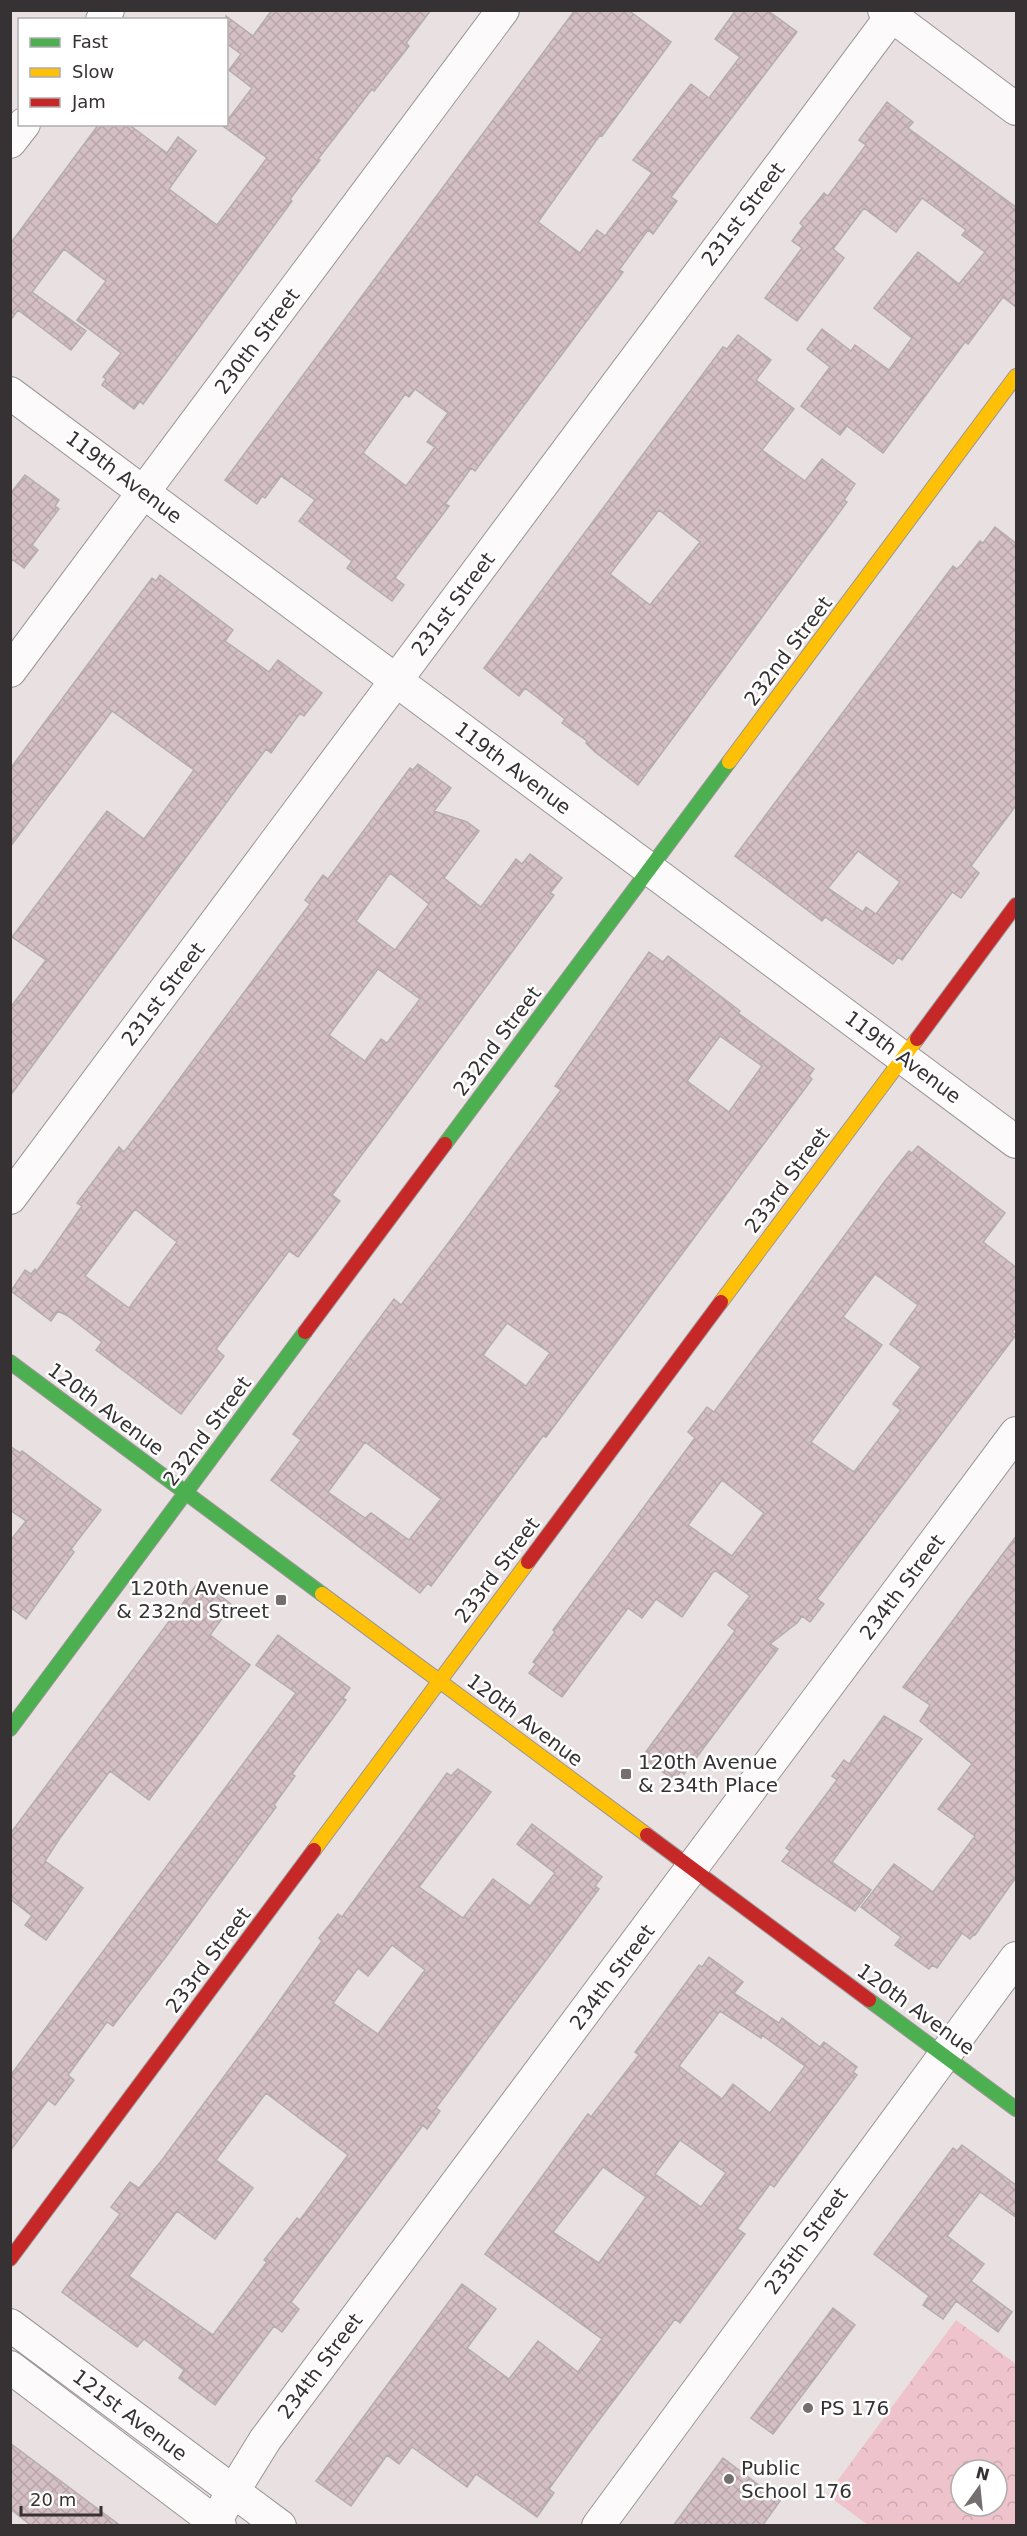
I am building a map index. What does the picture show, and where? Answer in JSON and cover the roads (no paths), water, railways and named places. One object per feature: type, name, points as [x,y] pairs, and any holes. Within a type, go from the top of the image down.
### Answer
[{"type":"street","name":"230th Street","points":[[10,671],[503,10]]},
{"type":"street","points":[[891,12],[1017,109]]},
{"type":"street","name":"231st Street","points":[[10,1198],[891,12]]},
{"type":"street","points":[[10,142],[22,126]]},
{"type":"street","name":"232nd Street","points":[[10,1729],[1017,376]]},
{"type":"street","name":"119th Avenue","points":[[10,393],[1017,1142]]},
{"type":"street","name":"233rd Street","points":[[10,2259],[1017,905]]},
{"type":"street","name":"120th Avenue","points":[[10,1362],[1017,2109]]},
{"type":"street","name":"234th Street","points":[[216,2524],[265,2440],[1017,1433]]},
{"type":"street","name":"235th Street","points":[[598,2526],[1017,1958]]},
{"type":"street","name":"121st Avenue","points":[[10,2325],[280,2526]]},
{"type":"street","name":"121st Avenue","points":[[10,2367],[216,2524]]},
{"type":"place","name":"120th Avenue & 232nd Street","points":[[281,1600]]},
{"type":"place","name":"120th Avenue & 234th Place","points":[[626,1774]]},
{"type":"place","name":"PS 176","points":[[808,2408]]},
{"type":"place","name":"Public School 176","points":[[729,2479]]}]
